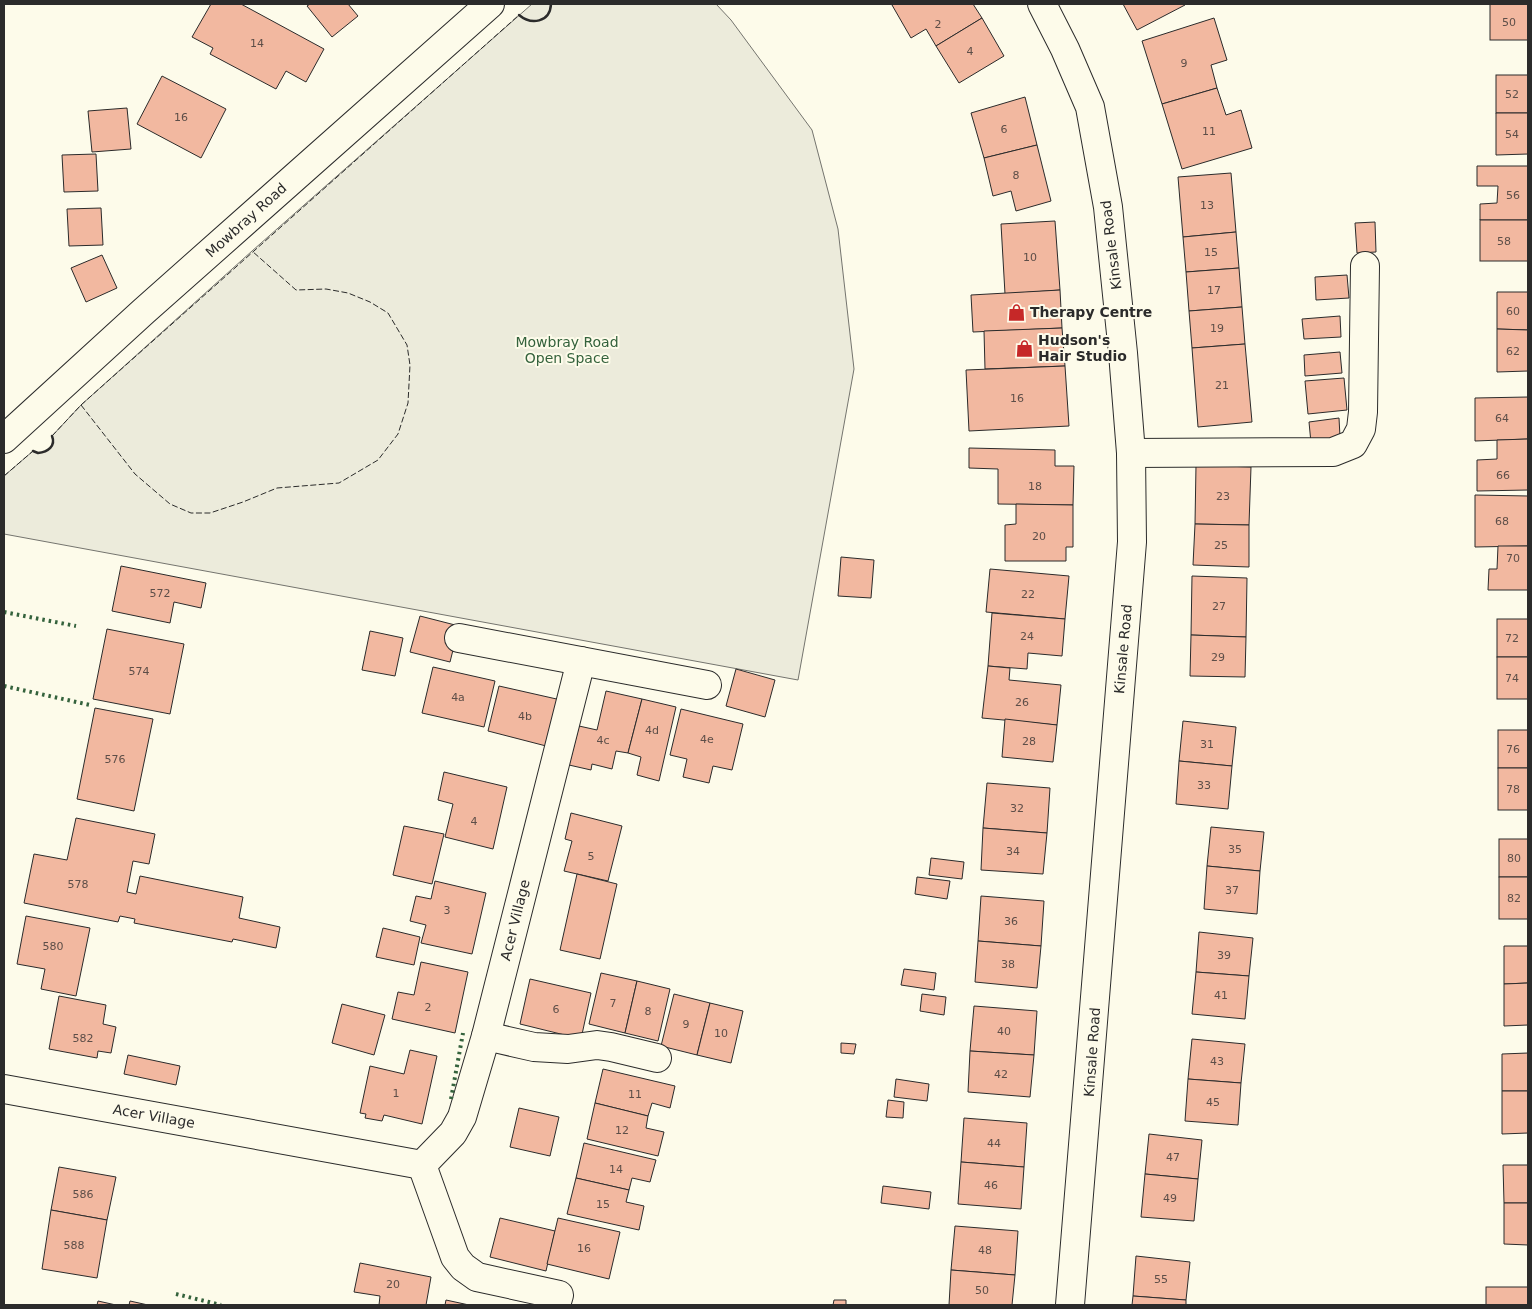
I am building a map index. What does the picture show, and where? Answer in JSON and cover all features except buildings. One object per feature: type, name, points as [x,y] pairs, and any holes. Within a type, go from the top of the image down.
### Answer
[{"type":"street","name":"Mowbray Road","points":[[4,440],[144,310],[490,4]]},
{"type":"street","name":"Kinsale Road","points":[[1042,4],[1065,49],[1090,107],[1108,207],[1123,353],[1130,453],[1132,542],[1070,1305]]},
{"type":"street","points":[[1130,453],[1333,452],[1353,444],[1361,429],[1364,412],[1365,266]]},
{"type":"street","points":[[459,638],[707,685]]},
{"type":"street","name":"Acer Village","points":[[4,1089],[422,1165],[453,1133],[462,1117],[486,1036],[581,661]]},
{"type":"street","points":[[486,1036],[534,1047],[568,1049],[597,1045],[657,1058]]},
{"type":"street","points":[[422,1165],[455,1257],[464,1267],[477,1277],[559,1295],[556,1305]]},
{"type":"green space","name":"Mowbray Road Open Space","points":[[532,4],[716,4],[731,20],[812,130],[838,229],[854,369],[798,680],[4,534],[4,476],[33,451],[38,453],[48,450],[53,443],[52,436],[81,405]]},
{"type":"hedge","points":[[4,612],[76,626]]},
{"type":"hedge","points":[[4,686],[90,705]]},
{"type":"hedge","points":[[451,1099],[463,1033]]},
{"type":"hedge","points":[[176,1294],[221,1305]]},
{"type":"fence","points":[[52,436],[81,405],[519,15]]},
{"type":"fence","points":[[81,405],[135,474],[170,504],[191,513],[210,513],[277,488],[339,483],[378,460],[398,434],[408,403],[410,365],[407,345],[388,313],[370,302],[348,293],[326,289],[296,290],[252,251]]},
{"type":"fence","points":[[4,476],[33,451]]},
{"type":"wall","points":[[519,15],[529,20],[539,20],[547,15],[551,4]]},
{"type":"wall","points":[[33,451],[38,453],[48,450],[53,443],[52,436]]},
{"type":"place","name":"Therapy Centre","points":[[1016,312]]},
{"type":"place","name":"Hudson's Hair Studio","points":[[1024,348]]}]
